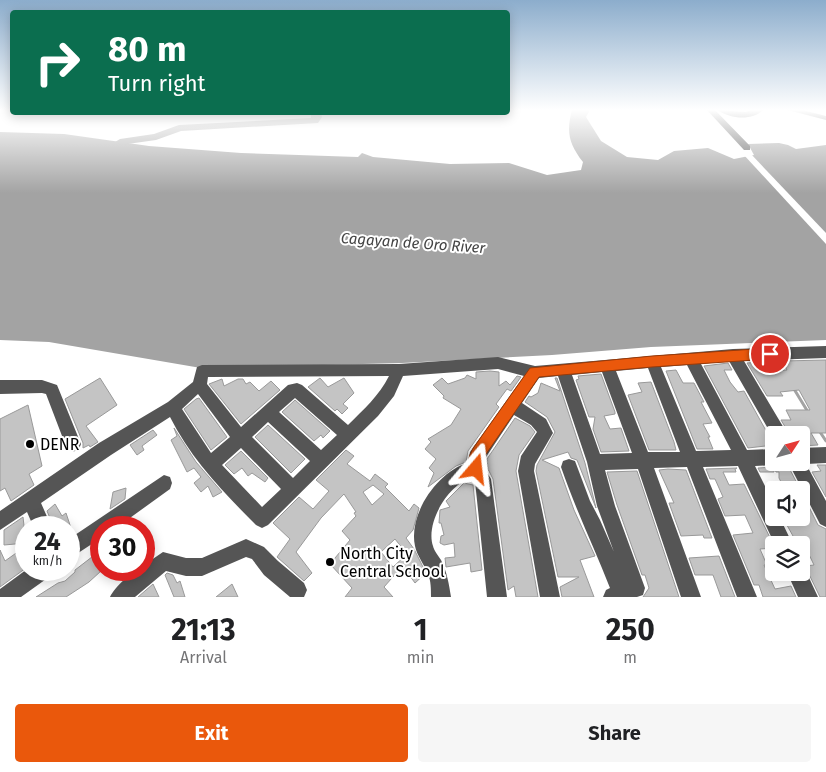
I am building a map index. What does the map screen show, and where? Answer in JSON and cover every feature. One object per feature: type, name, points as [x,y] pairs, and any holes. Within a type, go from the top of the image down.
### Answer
[{"type":"street","points":[[737,138],[747,148]]},
{"type":"street","points":[[292,490],[222,417],[200,386],[202,371],[399,370],[498,363],[535,372],[733,355],[826,352]]},
{"type":"street","points":[[733,355],[775,426]]},
{"type":"street","points":[[692,360],[743,458],[780,536]]},
{"type":"street","points":[[652,361],[747,597]]},
{"type":"street","points":[[606,365],[643,461],[691,597]]},
{"type":"street","points":[[563,369],[595,462],[606,506],[636,588],[617,594],[594,526],[583,506],[569,467]]},
{"type":"street","points":[[173,407],[186,433],[243,501],[262,519],[384,398],[399,370]]},
{"type":"street","points":[[441,597],[438,573],[427,554],[423,542],[425,523],[432,502],[442,490],[478,460],[535,372]]},
{"type":"street","points":[[0,388],[42,386],[52,390],[73,444]]},
{"type":"street","points":[[0,522],[105,449],[173,407],[186,394],[200,386]]},
{"type":"street","points":[[211,464],[293,390],[297,390],[348,435]]},
{"type":"street","points":[[512,406],[534,419],[544,428],[545,433],[527,462],[526,471],[550,597]]},
{"type":"street","points":[[269,413],[321,461]]},
{"type":"street","points":[[810,456],[826,455]]},
{"type":"street","points":[[595,462],[765,457]]},
{"type":"street","points":[[478,460],[483,479],[497,597]]},
{"type":"street","points":[[801,471],[826,518]]},
{"type":"street","points":[[80,542],[164,483]]},
{"type":"street","points":[[31,501],[38,516]]},
{"type":"street","points":[[120,597],[163,561],[172,562],[187,568],[206,567],[229,554],[246,548],[258,553],[271,568],[296,590]]},
{"type":"street","points":[[5,597],[27,581]]},
{"type":"street","points":[[800,581],[808,597]]},
{"type":"water","name":"Cagayan de Oro River","points":[[0,138],[91,138],[149,146],[241,153],[358,157],[362,153],[373,157],[450,164],[509,163],[547,175],[581,170],[583,162],[570,138],[599,138],[627,157],[658,160],[674,151],[708,148],[734,159],[754,155],[748,144],[779,143],[796,149],[826,145],[826,340],[651,347],[552,355],[402,363],[201,368],[49,342],[0,340]]},
{"type":"pier","points":[[750,153],[826,233],[826,244],[743,154]]},
{"type":"building","points":[[826,360],[826,433],[811,433],[818,445],[810,445],[810,426],[785,426],[781,420],[791,420],[786,410],[810,410],[799,390],[780,392],[783,396],[767,396],[747,363],[761,362],[767,371],[787,370],[782,361]]},
{"type":"building","points":[[728,363],[732,370],[724,370],[730,382],[738,392],[744,391],[765,429],[765,446],[748,448],[704,366]]},
{"type":"building","points":[[676,370],[683,383],[694,383],[704,402],[701,402],[712,423],[703,424],[710,437],[708,437],[713,449],[697,449],[666,371]]},
{"type":"building","points":[[476,372],[499,372],[499,386],[506,381],[510,385],[517,376],[521,377],[511,391],[507,389],[496,404],[499,407],[468,451],[466,462],[456,466],[428,487],[434,473],[429,468],[436,459],[425,449],[431,442],[428,439],[451,425],[461,409],[443,398],[444,396],[433,385],[442,378],[448,384],[465,378],[467,375],[476,379]]},
{"type":"building","points":[[601,374],[615,412],[615,414],[604,416],[610,429],[621,428],[629,451],[601,452],[593,429],[595,417],[589,417],[576,380],[579,379],[578,376]]},
{"type":"building","points":[[100,378],[117,405],[86,426],[98,442],[90,447],[89,445],[83,448],[83,443],[65,399]]},
{"type":"building","points":[[320,378],[328,387],[344,378],[354,393],[343,404],[348,408],[342,414],[337,409],[335,411],[308,387]]},
{"type":"building","points":[[555,378],[557,378],[585,463],[596,508],[577,460],[571,458],[568,452],[542,460],[559,468],[574,510],[595,556],[580,560],[594,597],[562,597],[560,587],[579,577],[558,577],[536,471],[537,465],[555,432],[547,417],[525,402],[529,396],[531,397],[538,393],[541,383],[560,391]]},
{"type":"building","points":[[222,379],[224,386],[238,379],[243,379],[246,384],[250,382],[259,391],[271,381],[280,390],[241,424],[209,384]]},
{"type":"building","points":[[651,382],[676,450],[649,450],[628,395],[642,392],[638,383]]},
{"type":"building","points":[[199,398],[227,437],[211,450],[184,409]]},
{"type":"building","points":[[295,400],[330,431],[323,438],[321,435],[314,441],[282,412]]},
{"type":"building","points":[[28,405],[42,466],[29,474],[34,485],[11,501],[5,488],[0,491],[0,419]]},
{"type":"building","points":[[515,418],[530,426],[535,432],[519,455],[516,471],[538,597],[516,597],[514,586],[508,590],[493,479],[488,469],[487,459]]},
{"type":"building","points":[[268,425],[305,459],[291,473],[255,437]]},
{"type":"building","points":[[174,428],[196,462],[222,492],[213,497],[208,486],[201,492],[194,483],[201,477],[194,468],[187,472],[171,440],[177,436]]},
{"type":"building","points":[[153,430],[157,435],[142,446],[144,450],[137,455],[130,445]]},
{"type":"building","points":[[346,450],[354,456],[347,464],[370,481],[375,474],[388,484],[385,487],[409,511],[414,504],[419,508],[413,530],[406,538],[426,573],[415,583],[407,572],[403,576],[399,570],[384,587],[393,597],[345,597],[352,588],[330,564],[350,540],[342,531],[356,516],[354,513],[356,512],[344,494],[321,518],[296,552],[312,573],[304,581],[277,557],[290,539],[273,523],[299,497],[313,509],[329,491],[316,480]],"holes":[[[373,485],[384,494],[372,505],[363,492]],[[395,539],[407,554],[393,567],[381,552]]]},
{"type":"building","points":[[241,451],[268,478],[265,482],[252,473],[248,476],[242,468],[234,474],[225,465]]},
{"type":"building","points":[[817,465],[826,465],[826,497],[812,472],[821,471]]},
{"type":"building","points":[[737,468],[735,469],[736,472],[723,472],[729,485],[744,484],[769,536],[765,536],[765,549],[760,549],[765,560],[765,581],[771,581],[775,589],[791,586],[796,597],[763,597],[759,585],[754,585],[733,535],[753,533],[745,515],[725,516],[718,499],[723,497],[715,479],[710,479],[706,469]]},
{"type":"building","points":[[758,468],[765,468],[765,471],[774,472],[760,472]]},
{"type":"building","points":[[659,470],[686,470],[712,538],[704,538],[703,535],[681,536],[669,503],[674,503]]},
{"type":"building","points":[[637,471],[679,597],[643,597],[649,588],[645,575],[642,575],[607,472]]},
{"type":"building","points":[[791,471],[796,481],[780,481],[779,472],[776,472]]},
{"type":"building","points":[[464,483],[473,485],[482,570],[471,572],[470,563],[446,567],[445,558],[455,557],[454,543],[444,545],[440,543],[441,536],[444,535],[441,523],[439,523],[440,510],[450,507],[446,501]]},
{"type":"building","points":[[126,488],[125,499],[110,509],[113,492]]},
{"type":"building","points":[[55,504],[62,516],[49,516],[47,511]]},
{"type":"building","points":[[810,509],[818,525],[826,529],[826,597],[820,597],[810,576],[810,565],[814,565],[810,557],[810,536],[793,536],[787,526],[810,526]]},
{"type":"building","points":[[15,522],[15,544],[4,545],[4,530]]},
{"type":"building","points":[[0,550],[5,561],[15,554],[15,576],[0,587]]},
{"type":"building","points":[[719,556],[735,597],[721,597],[713,575],[695,575],[689,558]]},
{"type":"building","points":[[90,558],[89,582],[66,597],[36,597],[58,583],[80,581],[80,566]]},
{"type":"building","points":[[167,573],[173,575],[177,583],[180,581],[185,597],[174,597],[165,575]]},
{"type":"building","points":[[153,584],[159,597],[138,597]]},
{"type":"building","points":[[232,584],[238,597],[216,597]]},
{"type":"waterway","points":[[120,142],[150,138]]},
{"type":"waterway","points":[[775,358],[783,372]]},
{"type":"waterway","points":[[794,389],[808,412]]},
{"type":"waterway","points":[[820,432],[826,441]]},
{"type":"place","name":"DENR","points":[[30,444]]},
{"type":"place","name":"North City Central School","points":[[330,562]]},
{"type":"route","points":[[476,469],[475,463],[479,452],[535,372],[571,367],[770,354]]}]
